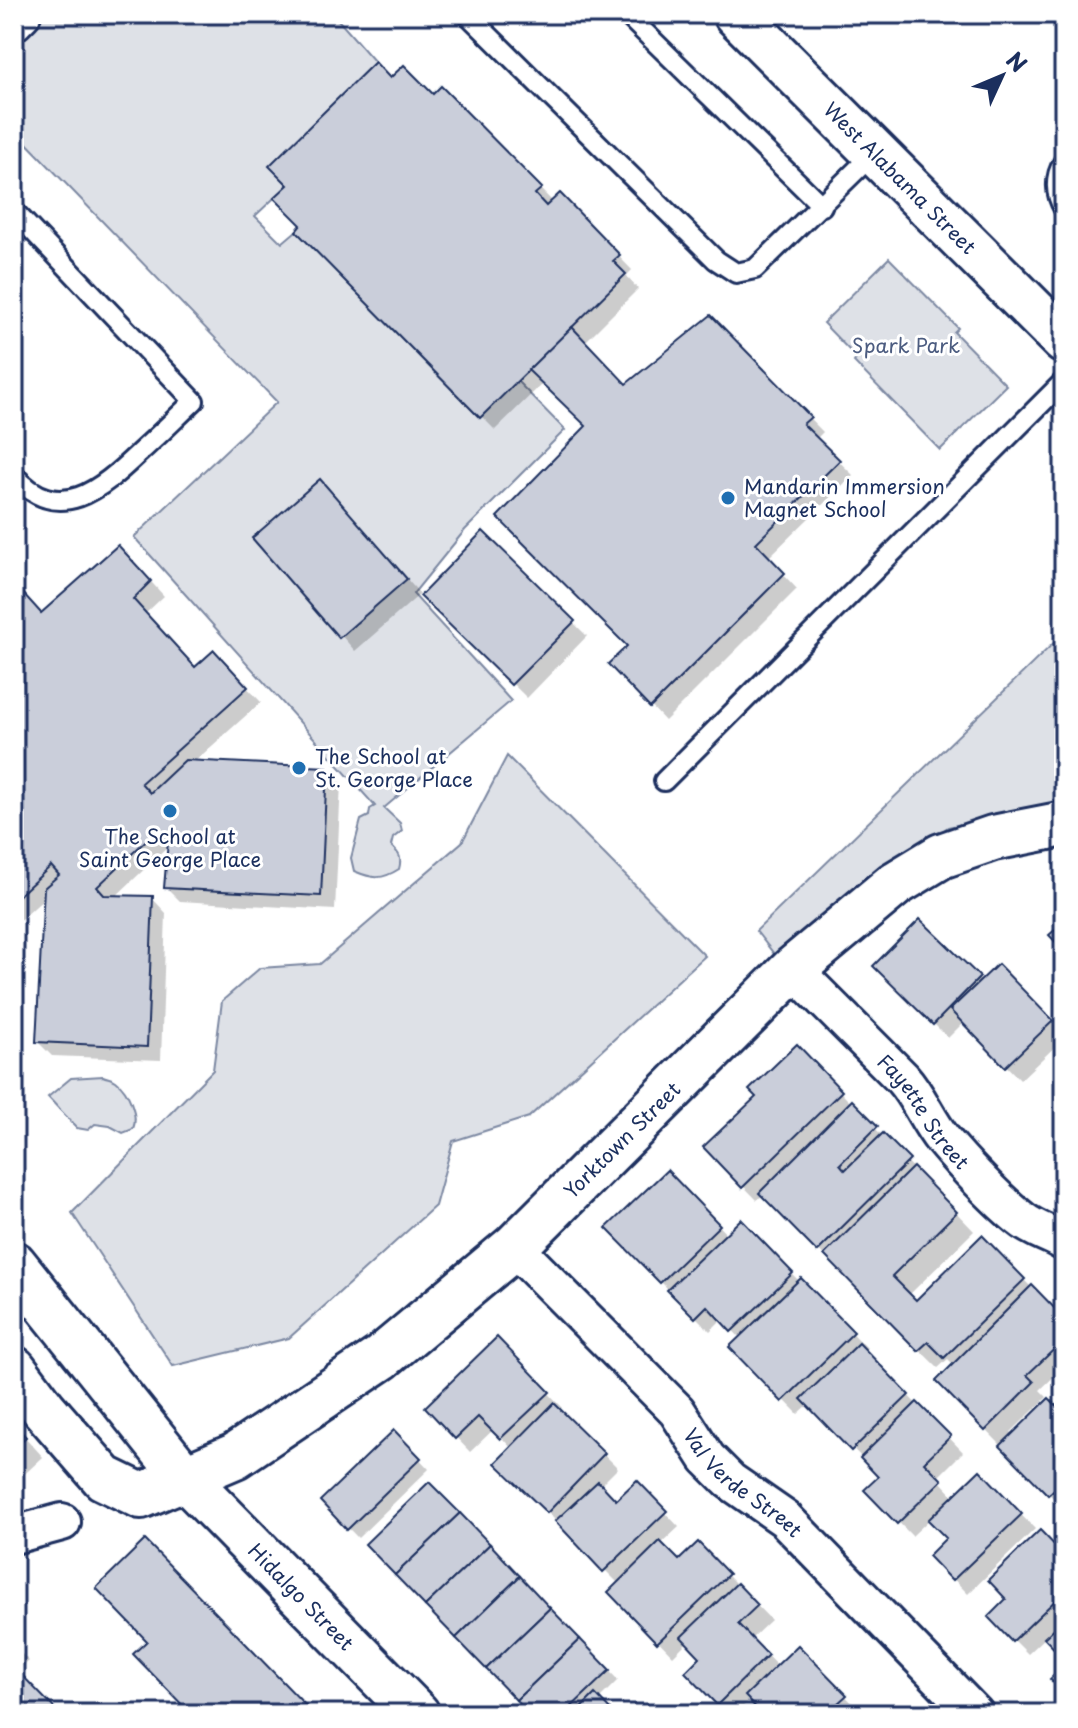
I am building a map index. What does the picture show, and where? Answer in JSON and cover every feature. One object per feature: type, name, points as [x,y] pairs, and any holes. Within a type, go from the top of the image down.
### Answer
[{"type":"street","points":[[14,22],[22,14]]},
{"type":"street","name":"West Alabama Street","points":[[736,14],[1064,341]]},
{"type":"street","name":"Yorktown Street","points":[[186,1479],[235,1456],[381,1358],[514,1247],[793,969],[895,884],[941,856],[993,838],[1064,824]]},
{"type":"street","name":"Fayette Street","points":[[793,969],[902,1078],[917,1095],[944,1141],[1019,1218],[1064,1242]]},
{"type":"street","name":"Val Verde Street","points":[[514,1247],[677,1411],[707,1458],[730,1481],[785,1519],[975,1714]]},
{"type":"street","name":"Hidalgo Street","points":[[14,1264],[186,1479],[417,1714]]},
{"type":"street","points":[[14,1369],[104,1478],[141,1496],[186,1479]]},
{"type":"street","points":[[14,1535],[62,1522]]},
{"type":"lane","points":[[467,14],[716,260],[736,273],[755,269],[874,153]]},
{"type":"lane","points":[[626,14],[822,206]]},
{"type":"lane","points":[[1064,161],[1060,165],[1055,194],[1064,209]]},
{"type":"lane","points":[[14,211],[194,401],[127,464],[83,497],[62,501],[43,498],[27,490],[14,475]]},
{"type":"lane","points":[[664,781],[1064,381]]},
{"type":"green space","points":[[41,14],[333,14],[375,62],[270,166],[288,185],[255,216],[282,243],[296,231],[479,417],[517,381],[565,430],[465,530],[413,594],[511,701],[384,808],[400,823],[402,831],[393,838],[391,846],[400,856],[399,869],[382,877],[354,871],[351,858],[361,820],[369,816],[370,809],[375,806],[134,537],[277,402],[14,130],[14,39]]},
{"type":"green space","name":"Spark Park","points":[[889,258],[958,328],[954,332],[1006,385],[940,450],[854,362],[857,358],[823,323]]},
{"type":"green space","points":[[1064,633],[1064,805],[948,827],[775,955],[756,931]]},
{"type":"green space","points":[[507,756],[705,956],[529,1117],[453,1141],[435,1206],[289,1338],[173,1366],[72,1213],[213,1070],[222,1001],[260,968],[320,964],[462,842]]},
{"type":"green space","points":[[103,1076],[116,1081],[128,1096],[135,1117],[133,1129],[123,1133],[110,1126],[95,1124],[88,1130],[77,1128],[48,1097],[71,1078]]},
{"type":"building","points":[[375,62],[390,78],[404,65],[433,94],[441,86],[542,188],[535,194],[546,206],[560,193],[620,255],[613,261],[626,274],[480,418],[296,231],[301,225],[274,198],[288,185],[269,166]]},
{"type":"building","points":[[711,315],[811,417],[803,424],[840,460],[756,543],[785,573],[650,708],[608,664],[627,646],[497,517],[586,426],[528,370],[572,327],[626,384]]},
{"type":"building","points":[[320,479],[407,579],[339,638],[252,538]]},
{"type":"building","points":[[483,531],[575,621],[511,685],[420,596]]},
{"type":"building","name":"The School at Saint George Place","points":[[118,545],[151,581],[133,599],[195,667],[214,650],[248,687],[141,783],[150,793],[185,760],[327,767],[321,896],[164,888],[168,841],[158,829],[97,887],[104,895],[153,896],[147,1047],[36,1042],[44,888],[59,875],[51,866],[14,900],[14,583],[41,613]]},
{"type":"building","points":[[920,919],[980,977],[933,1025],[873,966]]},
{"type":"building","points":[[1064,922],[1064,951],[1049,935]]},
{"type":"building","points":[[998,964],[1053,1021],[1005,1067],[950,1010]]},
{"type":"building","points":[[797,1044],[842,1091],[742,1188],[703,1147],[756,1097],[749,1090]]},
{"type":"building","points":[[852,1100],[878,1126],[840,1164],[845,1170],[883,1133],[910,1160],[817,1252],[759,1193]]},
{"type":"building","points":[[913,1167],[957,1212],[892,1276],[916,1300],[982,1235],[1025,1279],[944,1358],[928,1342],[918,1351],[824,1255]]},
{"type":"building","points":[[667,1170],[720,1225],[660,1283],[606,1228]]},
{"type":"building","points":[[741,1219],[793,1273],[731,1332],[707,1306],[695,1318],[667,1290]]},
{"type":"building","points":[[801,1278],[854,1332],[782,1402],[729,1347]]},
{"type":"building","points":[[1032,1285],[1064,1318],[1064,1340],[1027,1375],[1034,1382],[985,1431],[936,1381]]},
{"type":"building","points":[[497,1337],[550,1392],[500,1439],[478,1417],[455,1439],[425,1407]]},
{"type":"building","points":[[859,1343],[909,1395],[851,1451],[801,1399]]},
{"type":"building","points":[[1049,1398],[1064,1413],[1064,1480],[1048,1495],[1000,1446]]},
{"type":"building","points":[[917,1402],[951,1436],[924,1462],[942,1480],[897,1524],[864,1490],[878,1477],[860,1458]]},
{"type":"building","points":[[554,1403],[605,1453],[547,1513],[495,1463]]},
{"type":"building","points":[[14,1424],[26,1437],[14,1448]]},
{"type":"building","points":[[394,1430],[421,1458],[347,1530],[320,1501]]},
{"type":"building","points":[[980,1470],[1022,1514],[952,1581],[928,1556],[946,1538],[928,1520]]},
{"type":"building","points":[[637,1480],[667,1511],[603,1572],[555,1521],[598,1481],[616,1500]]},
{"type":"building","points":[[429,1482],[460,1513],[395,1575],[365,1544]]},
{"type":"building","points":[[460,1513],[490,1544],[425,1606],[395,1575]]},
{"type":"building","points":[[1040,1530],[1064,1555],[1064,1592],[1012,1642],[988,1617],[1006,1599],[988,1580]]},
{"type":"building","points":[[145,1540],[314,1714],[191,1714],[133,1654],[147,1641],[96,1588]]},
{"type":"building","points":[[660,1541],[679,1560],[698,1542],[729,1574],[657,1643],[608,1592]]},
{"type":"building","points":[[490,1544],[520,1576],[456,1638],[425,1606]]},
{"type":"building","points":[[520,1576],[550,1608],[486,1669],[456,1638]]},
{"type":"building","points":[[737,1583],[758,1605],[738,1624],[768,1655],[717,1705],[685,1672],[700,1657],[681,1637]]},
{"type":"building","points":[[550,1608],[580,1639],[516,1700],[486,1669]]},
{"type":"building","points":[[1064,1619],[1064,1659],[1044,1638]]},
{"type":"building","points":[[580,1639],[610,1670],[564,1714],[529,1714],[516,1700]]},
{"type":"building","points":[[798,1645],[847,1695],[826,1714],[762,1714],[745,1696]]},
{"type":"building","points":[[1064,1666],[1064,1694],[1050,1679]]},
{"type":"building","points":[[14,1667],[59,1713],[58,1714],[14,1714]]},
{"type":"building","points":[[595,1694],[614,1714],[575,1714]]},
{"type":"place","name":"Mandarin Immersion Magnet School","points":[[728,498]]},
{"type":"place","name":"The School at St. George Place","points":[[299,768]]},
{"type":"place","name":"The School at Saint George Place","points":[[170,811]]}]
